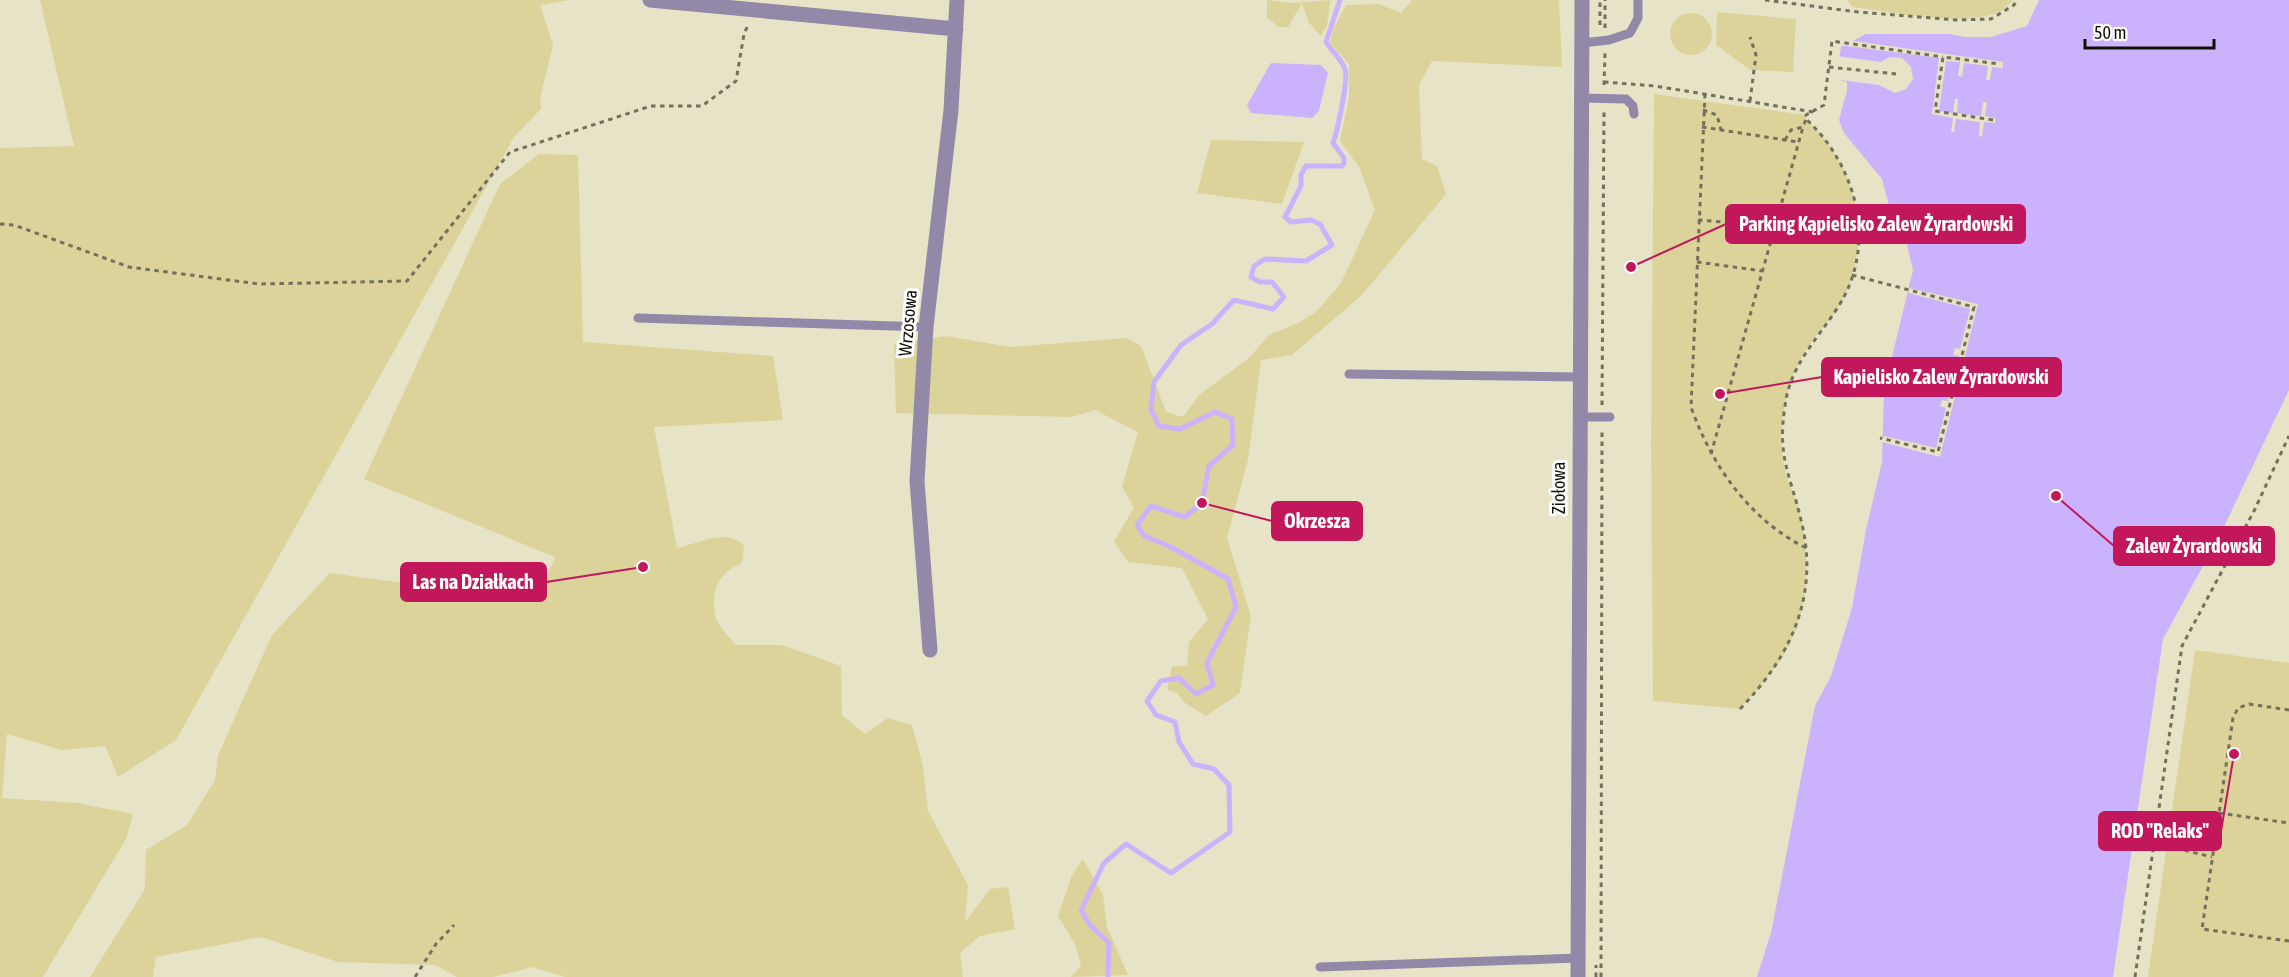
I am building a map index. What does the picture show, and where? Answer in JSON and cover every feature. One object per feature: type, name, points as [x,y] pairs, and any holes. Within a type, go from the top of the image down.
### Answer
[{"type":"street","points":[[650,0],[755,8],[956,29]]},
{"type":"street","name":"Wrzosowa","points":[[930,650],[917,482],[926,327],[951,110],[957,0]]},
{"type":"street","name":"Ziołowa","points":[[1578,977],[1582,0]]},
{"type":"lane","points":[[1582,43],[1609,40],[1630,33],[1638,18],[1638,0]]},
{"type":"lane","points":[[1581,98],[1626,99],[1633,106],[1634,114]]},
{"type":"lane","points":[[638,318],[926,327]]},
{"type":"lane","points":[[1349,374],[1579,377]]},
{"type":"lane","points":[[1579,417],[1606,417]]},
{"type":"lane","points":[[1320,967],[1578,958]]},
{"type":"path","points":[[1765,0],[1858,12],[1957,20],[1991,19],[2014,5],[2017,0]]},
{"type":"path","points":[[0,224],[14,225],[129,267],[259,284],[407,281],[510,152],[651,106],[702,106],[736,81],[744,34],[755,8]]},
{"type":"path","points":[[1750,37],[1756,55],[1750,101]]},
{"type":"path","points":[[1711,454],[1803,127],[1806,118],[1824,105],[1832,41],[2000,64]]},
{"type":"path","points":[[1943,57],[1935,111],[1993,120]]},
{"type":"path","points":[[1829,67],[1896,74]]},
{"type":"path","points":[[1601,977],[1606,417],[1605,72]]},
{"type":"path","points":[[1604,82],[1705,94],[1812,112]]},
{"type":"path","points":[[1705,94],[1691,407],[1711,454],[1745,502],[1771,525],[1806,548]]},
{"type":"path","points":[[1703,110],[1717,115],[1721,130]]},
{"type":"path","points":[[1740,709],[1785,654],[1797,626],[1805,591],[1806,548],[1799,512],[1783,459],[1785,403],[1801,359],[1839,306],[1852,275],[1859,232],[1854,193],[1837,153],[1806,118]]},
{"type":"path","points":[[1702,127],[1799,142]]},
{"type":"path","points":[[1785,140],[1791,130],[1803,127]]},
{"type":"path","points":[[1698,220],[1775,226]]},
{"type":"path","points":[[1697,262],[1763,271]]},
{"type":"path","points":[[1852,275],[1974,307],[1938,452],[1880,438]]},
{"type":"path","points":[[2135,977],[2182,646],[2249,520],[2289,436]]},
{"type":"path","points":[[2289,710],[2249,704],[2238,708],[2233,718],[2202,929],[2289,941]]},
{"type":"path","points":[[2219,813],[2289,823]]},
{"type":"path","points":[[2167,846],[2212,857]]},
{"type":"path","points":[[415,977],[436,944],[454,925]]},
{"type":"shaded area","points":[[40,0],[569,0],[540,5],[553,45],[540,98],[541,109],[514,137],[176,740],[118,777],[105,746],[62,750],[7,734],[2,798],[77,803],[133,814],[126,839],[43,977],[0,977],[0,148],[74,146]]},
{"type":"shaded area","points":[[1267,0],[1291,3],[1330,0],[1327,26],[1321,36],[1309,23],[1302,3],[1288,27],[1279,27],[1267,18]]},
{"type":"shaded area","points":[[1412,0],[1559,0],[1562,67],[1432,61],[1419,85],[1422,159],[1437,166],[1446,194],[1362,295],[1292,355],[1261,360],[1248,460],[1227,538],[1251,616],[1240,693],[1206,716],[1185,703],[1176,692],[1167,690],[1172,667],[1187,665],[1189,642],[1208,619],[1182,568],[1128,562],[1114,541],[1134,508],[1122,487],[1138,432],[1095,410],[1072,417],[896,413],[894,344],[946,336],[1010,347],[1127,338],[1141,346],[1166,412],[1183,417],[1199,395],[1249,358],[1269,335],[1300,322],[1317,311],[1341,283],[1375,210],[1359,167],[1340,141],[1349,98],[1349,64],[1330,43],[1334,28],[1346,5],[1379,4],[1401,13]]},
{"type":"shaded area","points":[[1847,0],[2013,0],[1994,14],[1956,19],[1921,17],[1852,7]]},
{"type":"shaded area","points":[[2039,0],[2289,0],[2289,390],[2220,535],[2163,639],[2113,977],[1757,977],[1771,933],[1815,706],[1831,676],[1852,608],[1866,530],[1882,462],[1884,390],[1913,270],[1900,216],[1889,205],[1882,179],[1844,133],[1839,120],[1847,91],[1847,82],[1836,79],[1841,47],[1866,34],[1949,34],[1965,37],[1991,37],[2027,26]]},
{"type":"shaded area","points":[[1717,12],[1796,19],[1793,72],[1750,70],[1716,45]]},
{"type":"shaded area","points":[[1691,13],[1699,14],[1706,19],[1711,26],[1711,42],[1706,49],[1699,54],[1691,55],[1683,54],[1676,49],[1671,42],[1670,34],[1671,26],[1676,19],[1683,14]]},
{"type":"shaded area","points":[[1271,63],[1321,65],[1328,73],[1319,111],[1312,118],[1251,113],[1247,105]]},
{"type":"shaded area","points":[[1654,94],[1806,115],[1806,119],[1824,138],[1838,159],[1849,182],[1856,206],[1857,255],[1851,280],[1840,305],[1807,348],[1799,363],[1789,387],[1783,413],[1783,461],[1798,506],[1805,544],[1806,582],[1799,621],[1783,656],[1740,709],[1653,701],[1651,446]]},
{"type":"shaded area","points":[[1211,140],[1304,142],[1282,204],[1197,193]]},
{"type":"shaded area","points":[[539,154],[578,155],[583,342],[773,356],[783,420],[654,427],[677,548],[720,537],[736,540],[744,545],[742,563],[722,578],[715,591],[714,599],[717,621],[736,645],[782,645],[841,666],[842,715],[865,734],[888,718],[912,725],[923,766],[928,811],[968,885],[965,922],[990,889],[1008,887],[1015,929],[980,936],[960,953],[963,977],[565,977],[532,967],[493,977],[457,977],[435,965],[338,962],[261,937],[156,957],[153,977],[90,977],[145,889],[146,850],[187,825],[215,780],[218,755],[272,635],[330,573],[536,601],[555,557],[364,479],[500,184]]},
{"type":"shaded area","points":[[2195,650],[2289,663],[2289,977],[2148,977]]},
{"type":"shaded area","points":[[1083,859],[1103,895],[1107,927],[1128,975],[1071,977],[1081,966],[1075,944],[1058,916],[1072,875]]},
{"type":"pier","points":[[1847,40],[2003,62],[2003,68],[1992,67],[1990,80],[1986,80],[1988,66],[1964,63],[1962,77],[1958,76],[1960,62],[1946,61],[1939,111],[1953,113],[1955,99],[1958,99],[1957,113],[1981,116],[1983,102],[1987,102],[1985,116],[1995,118],[1995,123],[1984,122],[1982,137],[1979,136],[1980,122],[1956,119],[1954,132],[1951,132],[1953,118],[1932,114],[1939,58],[1839,45]]},
{"type":"pier","points":[[1836,56],[1881,62],[1890,57],[1902,58],[1911,67],[1913,79],[1906,89],[1895,93],[1879,85],[1833,79]]},
{"type":"pier","points":[[1905,287],[1978,304],[1940,457],[1882,442],[1884,436],[1936,448],[1946,408],[1940,406],[1942,400],[1948,401],[1959,356],[1953,355],[1955,348],[1960,349],[1970,309],[1904,291]]},
{"type":"waterway","points":[[1108,977],[1109,943],[1090,925],[1081,910],[1104,863],[1126,844],[1171,873],[1230,832],[1229,785],[1214,769],[1193,764],[1179,742],[1175,722],[1156,715],[1147,701],[1161,681],[1179,678],[1196,694],[1213,685],[1207,663],[1236,607],[1228,579],[1169,546],[1144,536],[1137,525],[1151,506],[1185,517],[1202,503],[1209,466],[1233,445],[1232,419],[1215,412],[1180,429],[1159,426],[1151,410],[1154,382],[1181,345],[1212,324],[1234,300],[1273,309],[1284,297],[1272,282],[1260,282],[1251,277],[1254,266],[1265,259],[1306,261],[1332,245],[1320,224],[1311,220],[1291,222],[1285,217],[1301,186],[1301,175],[1306,166],[1342,166],[1344,163],[1344,158],[1333,143],[1342,105],[1346,74],[1341,62],[1326,42],[1340,0]]},
{"type":"place","name":"Parking Kąpielisko Zalew Żyrardowski","points":[[1631,267]]},
{"type":"place","name":"Kapielisko Zalew Żyrardowski","points":[[1720,394]]},
{"type":"place","name":"Zalew Żyrardowski","points":[[2056,496]]},
{"type":"place","name":"Okrzesza","points":[[1202,503]]},
{"type":"place","name":"Las na Działkach","points":[[643,567]]},
{"type":"place","name":"ROD \"Relaks\"","points":[[2234,754]]}]
